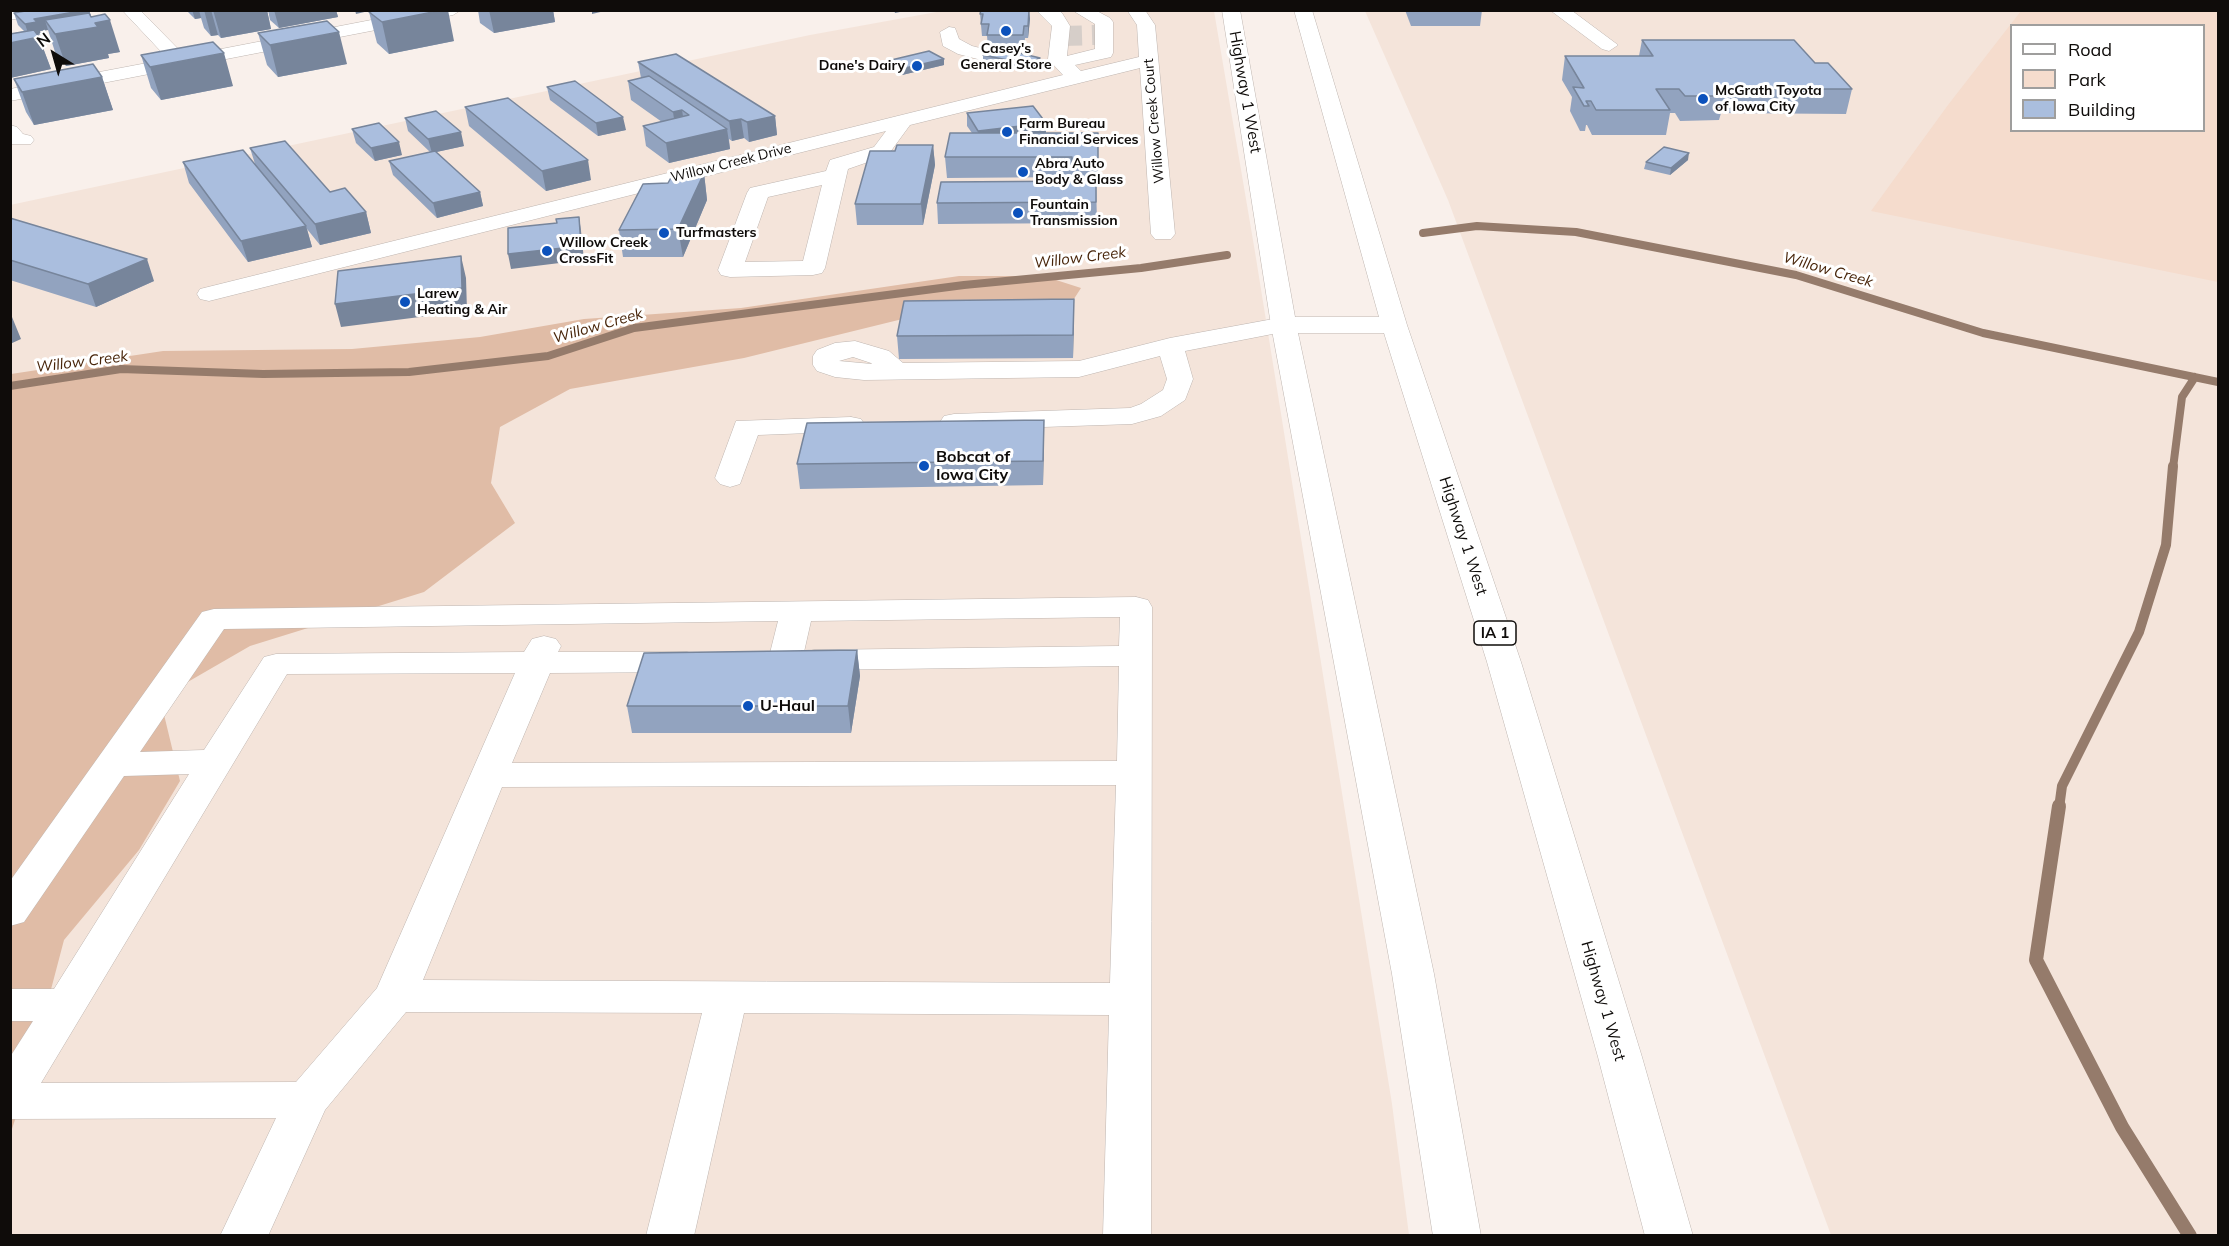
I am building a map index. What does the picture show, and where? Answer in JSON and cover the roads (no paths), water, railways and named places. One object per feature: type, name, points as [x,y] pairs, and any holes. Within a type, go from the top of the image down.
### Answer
[{"type":"main road","points":[[10,15],[34,10]]},
{"type":"main road","points":[[130,10],[180,62]]},
{"type":"main road","points":[[10,95],[453,10]]},
{"type":"main road","points":[[1044,10],[1056,17],[1061,26],[1057,56],[1069,70]]},
{"type":"main road","points":[[1033,67],[1069,70],[1104,53],[1100,35],[1104,22],[1080,10]]},
{"type":"main road","name":"Willow Creek Court","points":[[1136,10],[1146,25],[1163,234]]},
{"type":"main road","name":"Highway 1 West","points":[[1231,10],[1284,325],[1413,974],[1456,1236]]},
{"type":"main road","name":"Highway 1 West","points":[[1303,10],[1394,325],[1508,674],[1620,1057],[1669,1236]]},
{"type":"main road","points":[[1558,10],[1609,45]]},
{"type":"main road","points":[[949,32],[950,42],[965,50],[993,57]]},
{"type":"main road","points":[[1100,35],[1147,34]]},
{"type":"main road","name":"Willow Creek Drive","points":[[209,294],[905,120],[1069,70],[1148,60]]},
{"type":"main road","points":[[835,175],[758,193],[730,270],[813,268],[838,165],[881,152],[905,120]]},
{"type":"main road","points":[[897,371],[1079,369],[1170,346],[1284,325],[1394,325]]},
{"type":"main road","points":[[933,423],[1132,416],[1151,410],[1175,394],[1180,379],[1170,346]]},
{"type":"main road","points":[[730,478],[746,427],[875,424]]},
{"type":"main road","points":[[10,912],[214,619],[1136,607],[1136,773],[1127,1236]]},
{"type":"main road","points":[[785,661],[797,612]]},
{"type":"main road","points":[[244,1236],[307,1100],[395,996],[556,615]]},
{"type":"main road","points":[[10,1095],[276,664],[300,619]]},
{"type":"main road","points":[[750,661],[1136,656]]},
{"type":"main road","points":[[276,664],[714,662]]},
{"type":"main road","points":[[112,764],[214,762]]},
{"type":"main road","points":[[489,775],[1136,773]]},
{"type":"main road","points":[[395,996],[1130,999]]},
{"type":"main road","points":[[670,1236],[727,997]]},
{"type":"main road","points":[[10,1005],[66,1005]]},
{"type":"main road","points":[[10,1101],[307,1100]]},
{"type":"waterway","name":"Willow Creek","points":[[1423,233],[1477,226],[1576,232],[1796,275],[1983,333],[2195,377]]},
{"type":"waterway","name":"Willow Creek","points":[[10,386],[121,369],[263,374],[409,372],[548,356],[634,328],[964,285],[1141,268],[1227,255]]},
{"type":"waterway","points":[[2173,468],[2182,397],[2195,377]]},
{"type":"waterway","name":"Willow Creek","points":[[2195,377],[2218,382]]},
{"type":"waterway","points":[[2059,808],[2062,786],[2139,632],[2166,545],[2173,466]]},
{"type":"waterway","points":[[2059,806],[2036,960],[2122,1127],[2190,1236]]},
{"type":"tunnel","points":[[1062,36],[1095,35]]},
{"type":"place","name":"Casey's General Store","points":[[1006,31]]},
{"type":"place","name":"Dane's Dairy","points":[[917,66]]},
{"type":"place","name":"McGrath Toyota of Iowa City","points":[[1703,99]]},
{"type":"place","name":"Farm Bureau Financial Services","points":[[1007,132]]},
{"type":"place","name":"Abra Auto Body & Glass","points":[[1023,172]]},
{"type":"place","name":"Fountain Transmission","points":[[1018,213]]},
{"type":"place","name":"Turfmasters","points":[[664,233]]},
{"type":"place","name":"Willow Creek CrossFit","points":[[547,251]]},
{"type":"place","name":"Larew Heating & Air","points":[[405,302]]},
{"type":"place","name":"Bobcat of Iowa City","points":[[924,466]]},
{"type":"place","name":"U-Haul","points":[[748,706]]}]
